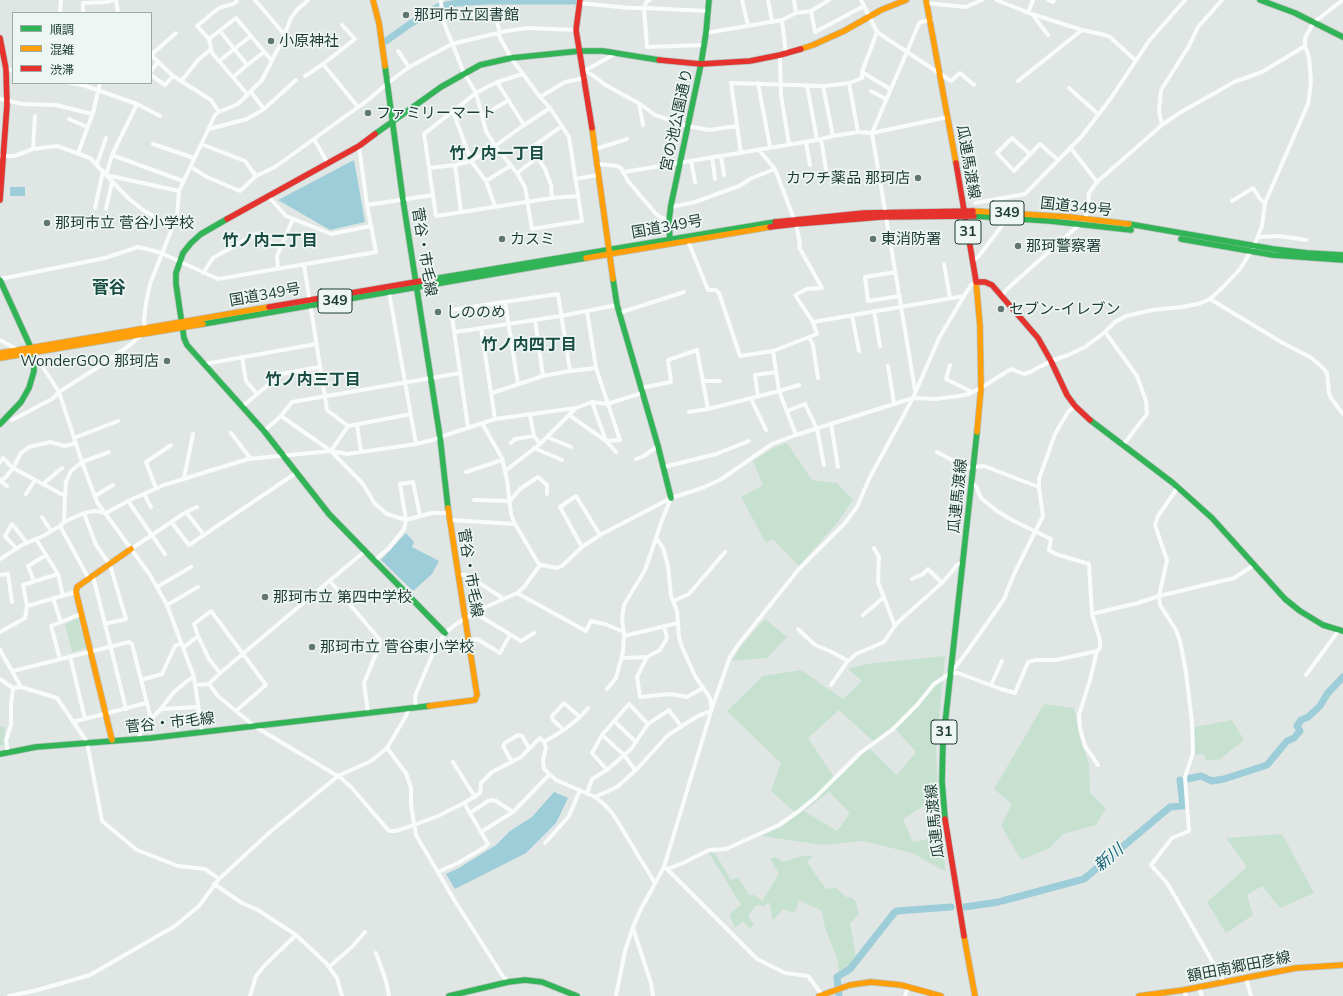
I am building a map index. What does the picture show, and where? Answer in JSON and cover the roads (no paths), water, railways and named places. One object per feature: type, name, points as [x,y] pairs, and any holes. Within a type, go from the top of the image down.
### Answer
[{"type":"main road","name":"菅谷・市毛線","points":[[0,754],[36,747],[202,732],[475,700],[477,695],[450,520],[440,437],[403,200],[379,24],[373,0]]},
{"type":"main road","name":"宮の池公園通り","points":[[670,241],[669,220],[671,207],[679,163],[701,64],[709,0]]},
{"type":"main road","points":[[445,633],[366,550],[329,514],[282,456],[264,431],[185,341],[176,284],[176,273],[183,253],[201,234],[359,146],[392,121],[464,73],[480,66],[511,58],[580,51],[603,51],[701,64],[734,63],[783,54],[813,45],[869,16],[906,0]]},
{"type":"main road","points":[[1260,0],[1314,22],[1343,37]]},
{"type":"main road","points":[[580,1],[576,30],[596,149],[598,175],[617,305],[664,467],[671,498]]},
{"type":"main road","name":"瓜連馬渡線","points":[[926,1],[941,74],[973,261],[980,326],[981,388],[943,742],[943,800],[945,823],[975,996]]},
{"type":"main road","points":[[0,38],[6,69],[7,99],[3,118],[0,200]]},
{"type":"main road","name":"国道349号","points":[[965,213],[1127,229],[1305,258],[1343,260]]},
{"type":"main road","name":"国道349号","points":[[0,353],[18,350],[32,351],[141,335],[310,303],[670,241],[795,222],[886,214],[965,213],[1043,215],[1134,226],[1253,249],[1343,255]]},
{"type":"main road","name":"国道349号","points":[[670,241],[688,241],[795,222]]},
{"type":"main road","points":[[0,279],[32,351],[34,371],[26,394],[21,402],[0,424]]},
{"type":"main road","points":[[976,282],[985,282],[992,285],[1038,338],[1067,395],[1087,418],[1178,487],[1212,518],[1285,599],[1300,611],[1323,625],[1341,630]]},
{"type":"main road","name":"国道349号","points":[[0,358],[145,327],[390,292],[417,285]]},
{"type":"main road","points":[[112,740],[76,592],[77,587],[131,550]]},
{"type":"main road","name":"額田南郷田彦線","points":[[1139,996],[1185,993],[1199,987],[1296,968],[1343,965]]},
{"type":"main road","points":[[449,996],[508,982],[525,980],[542,982],[577,996]]},
{"type":"main road","points":[[821,996],[850,985],[871,982],[885,982],[941,996]]},
{"type":"street","points":[[60,12],[61,0]]},
{"type":"street","points":[[83,12],[83,3],[107,2],[113,0]]},
{"type":"street","points":[[116,0],[118,12]]},
{"type":"street","points":[[236,0],[237,2],[233,4],[219,8],[197,26],[209,39],[212,53],[264,109]]},
{"type":"street","points":[[254,0],[284,34]]},
{"type":"street","points":[[441,0],[442,18],[464,73],[476,93],[486,131],[495,146],[517,173],[525,187],[532,229],[582,221],[569,137],[550,108],[511,58],[499,34],[494,14],[471,14]]},
{"type":"street","points":[[650,0],[647,1],[644,8],[647,47],[704,45]]},
{"type":"street","points":[[742,0],[748,25]]},
{"type":"street","points":[[768,0],[772,21]]},
{"type":"street","points":[[794,0],[796,13]]},
{"type":"street","points":[[818,0],[821,5]]},
{"type":"street","points":[[706,33],[782,20],[796,13],[811,11],[829,0]]},
{"type":"street","points":[[861,0],[877,32],[951,81],[960,73],[974,85]]},
{"type":"street","points":[[926,1],[966,7],[982,0]]},
{"type":"street","points":[[996,0],[1082,30],[1110,37],[1135,60]]},
{"type":"street","points":[[1030,13],[1033,0]]},
{"type":"street","points":[[1048,0],[1053,2],[1054,0]]},
{"type":"street","points":[[975,203],[1025,194],[1082,136],[1111,98],[1149,41],[1185,0]]},
{"type":"street","points":[[1162,125],[1159,111],[1161,90],[1189,46],[1198,27],[1222,0]]},
{"type":"street","points":[[540,566],[542,565],[556,568],[562,566],[582,547],[600,535],[671,498],[702,488],[720,480],[772,444],[913,398],[935,399],[958,396],[972,392],[1011,369],[1024,374],[1085,347],[1115,322],[1126,316],[1152,310],[1182,308],[1210,299],[1232,278],[1253,249],[1262,226],[1265,203],[1308,104],[1311,83],[1309,57],[1305,46],[1306,38],[1314,22],[1343,0]]},
{"type":"street","points":[[145,327],[144,320],[146,302],[150,284],[177,216],[179,191],[215,114],[238,104],[250,94],[262,80],[291,18],[306,1]]},
{"type":"street","points":[[580,1],[630,8],[708,11]]},
{"type":"street","points":[[811,11],[815,32],[864,6]]},
{"type":"street","points":[[1030,13],[1048,35]]},
{"type":"street","points":[[209,39],[236,18],[272,61]]},
{"type":"street","points":[[782,20],[783,54],[780,84],[789,144]]},
{"type":"street","points":[[915,390],[872,132],[920,22],[930,20]]},
{"type":"street","points":[[305,76],[355,39],[342,25]]},
{"type":"street","points":[[191,166],[240,191],[256,176],[275,167],[358,107],[409,67],[452,44],[528,28],[576,30]]},
{"type":"street","points":[[1018,81],[1082,30]]},
{"type":"street","points":[[220,31],[247,65]]},
{"type":"street","points":[[741,152],[736,126],[731,83],[823,86],[849,83],[862,78],[862,72],[877,32]]},
{"type":"street","points":[[152,54],[176,33]]},
{"type":"street","points":[[219,61],[251,36]]},
{"type":"street","points":[[1002,296],[1006,290],[1086,219],[1089,193],[1097,182],[1162,125],[1181,112],[1234,82],[1262,72],[1305,46]]},
{"type":"street","points":[[182,80],[198,60],[211,49]]},
{"type":"street","points":[[233,77],[264,52]]},
{"type":"street","points":[[398,52],[409,67]]},
{"type":"street","points":[[584,71],[618,53]]},
{"type":"street","points":[[152,56],[173,76],[182,80],[210,100],[219,112]]},
{"type":"street","points":[[152,71],[158,62]]},
{"type":"street","points":[[323,64],[358,107]]},
{"type":"street","points":[[6,69],[12,70]]},
{"type":"street","points":[[584,71],[639,104],[655,116],[687,126],[709,130],[736,126]]},
{"type":"street","points":[[862,72],[890,88]]},
{"type":"street","points":[[523,74],[498,82],[476,93],[424,134],[436,216],[495,206],[578,196]]},
{"type":"street","points":[[152,76],[165,85],[173,76]]},
{"type":"street","points":[[0,79],[6,77]]},
{"type":"street","points":[[540,97],[564,82],[585,78]]},
{"type":"street","points":[[209,129],[247,119],[264,109],[296,80]]},
{"type":"street","points":[[498,82],[524,125]]},
{"type":"street","points":[[758,83],[770,147]]},
{"type":"street","points":[[849,83],[858,132]]},
{"type":"street","points":[[76,84],[137,104],[160,116]]},
{"type":"street","points":[[78,153],[92,114],[100,84]]},
{"type":"street","points":[[807,85],[826,170]]},
{"type":"street","points":[[823,86],[833,136]]},
{"type":"street","points":[[1069,88],[1098,114]]},
{"type":"street","points":[[871,91],[886,99]]},
{"type":"street","points":[[0,99],[7,99],[22,104],[56,105],[92,114]]},
{"type":"street","points":[[482,116],[509,100]]},
{"type":"street","points":[[95,208],[104,173],[137,104]]},
{"type":"street","points":[[639,104],[643,125]]},
{"type":"street","points":[[429,168],[455,165],[471,161],[550,108]]},
{"type":"street","points":[[453,111],[471,161],[486,181],[495,206]]},
{"type":"street","points":[[33,149],[35,116]]},
{"type":"street","points":[[624,172],[819,140],[833,136],[858,132],[872,132],[948,117]]},
{"type":"street","points":[[69,119],[87,127]]},
{"type":"street","points":[[552,198],[551,185],[545,169],[531,148],[562,126]]},
{"type":"street","points":[[97,164],[106,138]]},
{"type":"street","points":[[1030,154],[1012,138],[997,153],[1014,170],[1030,154],[1040,144],[1058,160]]},
{"type":"street","points":[[314,139],[328,164]]},
{"type":"street","points":[[596,149],[626,139]]},
{"type":"street","points":[[806,142],[810,165]]},
{"type":"street","points":[[153,144],[194,158]]},
{"type":"street","points":[[201,144],[245,161],[256,176]]},
{"type":"street","points":[[2,156],[14,156],[33,149],[57,146],[78,153],[90,158],[97,164],[112,182],[143,210],[173,227]]},
{"type":"street","points":[[0,279],[105,258],[138,247],[162,253],[218,279],[376,252],[367,205],[359,146]]},
{"type":"street","points":[[1070,147],[1097,182]]},
{"type":"street","points":[[688,241],[708,290],[716,290],[719,293],[740,356],[773,351],[817,334],[813,322],[795,295],[807,289],[822,288],[799,247],[800,244],[795,222],[775,169],[758,150]]},
{"type":"street","points":[[112,155],[183,181]]},
{"type":"street","points":[[721,156],[724,175]]},
{"type":"street","points":[[712,157],[715,179]]},
{"type":"street","points":[[517,173],[538,158]]},
{"type":"street","points":[[691,161],[695,182]]},
{"type":"street","points":[[598,164],[617,166],[624,172],[628,181],[656,214],[669,220]]},
{"type":"street","points":[[455,165],[461,212]]},
{"type":"street","points":[[486,181],[510,166]]},
{"type":"street","points":[[671,207],[695,202],[739,186],[752,178],[775,169]]},
{"type":"street","points":[[104,173],[179,191]]},
{"type":"street","points":[[575,179],[598,175]]},
{"type":"street","points":[[106,209],[112,182]]},
{"type":"street","points":[[1232,201],[1253,188],[1260,199],[1265,203]]},
{"type":"street","points":[[367,205],[433,196]]},
{"type":"street","points":[[269,197],[286,216],[331,234],[371,226]]},
{"type":"street","points":[[973,261],[979,256],[1004,223],[1004,217]]},
{"type":"street","points":[[278,269],[277,256],[293,219]]},
{"type":"street","points":[[203,273],[213,258],[256,234],[280,248]]},
{"type":"street","points":[[1258,237],[1279,236],[1306,240]]},
{"type":"street","points":[[944,264],[950,298]]},
{"type":"street","points":[[304,265],[328,410],[348,426]]},
{"type":"street","points":[[896,272],[864,277],[868,301],[900,296]]},
{"type":"street","points":[[616,996],[625,951],[633,927],[655,882],[666,868],[711,709],[730,658],[738,645],[799,569],[844,524],[852,512],[913,398],[915,390],[923,376],[939,338],[971,285],[976,282]]},
{"type":"street","points":[[390,292],[416,444]]},
{"type":"street","points":[[620,313],[684,292]]},
{"type":"street","points":[[468,427],[451,310],[558,294],[570,371]]},
{"type":"street","points":[[813,322],[964,296]]},
{"type":"street","points":[[1210,299],[1281,342],[1310,357],[1320,365],[1327,373],[1331,398],[1343,414]]},
{"type":"street","points":[[505,302],[518,384]]},
{"type":"street","points":[[455,332],[561,316],[617,305]]},
{"type":"street","points":[[587,311],[596,368],[620,440],[606,441]]},
{"type":"street","points":[[874,311],[880,346]]},
{"type":"street","points":[[852,315],[859,351]]},
{"type":"street","points":[[535,320],[544,376]]},
{"type":"street","points":[[481,328],[495,419]]},
{"type":"street","points":[[1104,332],[1136,376],[1146,401],[1147,414],[1123,445]]},
{"type":"street","points":[[12,420],[52,400],[59,392],[103,364],[130,345],[141,335]]},
{"type":"street","points":[[808,337],[812,345],[818,378]]},
{"type":"street","points":[[0,340],[18,350]]},
{"type":"street","points":[[205,364],[316,344]]},
{"type":"street","points":[[0,559],[60,526],[64,522],[84,513],[95,511],[106,513],[156,488],[184,478],[251,459],[331,452],[347,454],[416,444],[433,440],[495,419],[576,408],[592,402],[607,404],[642,390],[671,382],[668,360],[697,350],[708,409]]},
{"type":"street","points":[[32,351],[59,392],[97,502],[157,587],[167,605],[194,677],[202,732]]},
{"type":"street","points":[[773,351],[779,391],[796,435]]},
{"type":"street","points":[[242,357],[246,381],[257,394]]},
{"type":"street","points":[[950,365],[946,379],[972,392]]},
{"type":"street","points":[[888,366],[894,403]]},
{"type":"street","points":[[242,406],[282,374],[320,367]]},
{"type":"street","points":[[492,393],[544,376],[596,368]]},
{"type":"street","points":[[758,397],[755,375],[776,372]]},
{"type":"street","points":[[264,431],[281,416],[292,402],[460,373]]},
{"type":"street","points":[[702,381],[720,381]]},
{"type":"street","points":[[689,412],[751,399],[799,385]]},
{"type":"street","points":[[751,399],[766,430]]},
{"type":"street","points":[[592,402],[606,441]]},
{"type":"street","points":[[787,411],[805,404],[817,429],[824,465]]},
{"type":"street","points":[[666,868],[684,863],[708,850],[726,849],[779,825],[816,797],[860,753],[892,730],[917,705],[934,684],[951,673],[974,643],[1004,599],[1014,574],[1043,516],[1039,479],[1055,434],[1068,412],[1075,406]]},
{"type":"street","points":[[505,472],[540,444],[576,408]]},
{"type":"street","points":[[331,452],[348,426],[412,414]]},
{"type":"street","points":[[530,415],[534,436],[540,444]]},
{"type":"street","points":[[569,415],[606,441],[616,452]]},
{"type":"street","points":[[281,416],[331,452],[363,484],[375,504],[387,514],[406,520],[432,513],[449,513]]},
{"type":"street","points":[[74,438],[118,421]]},
{"type":"street","points":[[482,423],[502,460],[514,524],[540,566]]},
{"type":"street","points":[[357,424],[361,452]]},
{"type":"street","points":[[831,424],[838,467]]},
{"type":"street","points":[[231,433],[251,459]]},
{"type":"street","points":[[184,478],[193,434]]},
{"type":"street","points":[[511,443],[515,439],[534,436]]},
{"type":"street","points":[[547,437],[571,447]]},
{"type":"street","points":[[664,467],[716,454],[749,441]]},
{"type":"street","points":[[7,486],[0,481],[14,468],[21,453],[29,447],[50,442],[65,446],[76,443]]},
{"type":"street","points":[[156,488],[146,462],[171,445]]},
{"type":"street","points":[[636,459],[644,456],[658,446]]},
{"type":"street","points":[[534,448],[562,460]]},
{"type":"street","points":[[64,522],[66,482],[71,471],[82,462],[109,452]]},
{"type":"street","points":[[937,452],[967,468],[984,466],[1039,487]]},
{"type":"street","points":[[0,462],[3,458],[14,468],[65,496]]},
{"type":"street","points":[[466,472],[502,460]]},
{"type":"street","points":[[43,484],[62,468]]},
{"type":"street","points":[[172,523],[189,545],[296,473]]},
{"type":"street","points":[[510,501],[520,488],[538,477],[547,485],[547,494]]},
{"type":"street","points":[[26,494],[35,480]]},
{"type":"street","points":[[375,560],[388,548],[404,529],[406,520],[400,484],[413,482],[420,516]]},
{"type":"street","points":[[971,484],[976,486],[981,498],[997,511],[1051,539],[1049,550],[1056,554],[1089,564],[1092,614],[1100,640],[1100,648],[1097,651],[1079,715],[1080,728],[1085,746],[1098,764]]},
{"type":"street","points":[[95,496],[113,485]]},
{"type":"street","points":[[1178,487],[1158,516],[1155,526],[1167,560],[1159,596],[1162,609],[1176,630],[1180,641],[1192,723],[1193,753],[1185,777],[1189,831],[1172,838],[1151,865],[1167,883],[1224,982]]},
{"type":"street","points":[[144,494],[151,507]]},
{"type":"street","points":[[582,547],[560,507],[576,496],[600,535]]},
{"type":"street","points":[[607,689],[616,678],[622,658],[624,634],[622,618],[624,605],[645,570],[671,498]]},
{"type":"street","points":[[474,500],[510,501]]},
{"type":"street","points":[[128,501],[165,554]]},
{"type":"street","points":[[131,550],[186,512],[197,507]]},
{"type":"street","points":[[186,512],[204,535]]},
{"type":"street","points":[[84,513],[96,545],[110,565],[126,619],[105,624]]},
{"type":"street","points":[[42,516],[51,531]]},
{"type":"street","points":[[450,520],[514,524]]},
{"type":"street","points":[[17,549],[5,536],[12,524],[27,543]]},
{"type":"street","points":[[60,526],[91,577],[105,624],[126,709]]},
{"type":"street","points":[[656,538],[663,548],[668,566],[671,596],[677,610],[679,637],[682,647],[695,676],[710,698],[711,709]]},
{"type":"street","points":[[36,539],[58,574],[63,596]]},
{"type":"street","points":[[874,548],[878,557],[878,582],[895,626]]},
{"type":"street","points":[[195,685],[209,684],[220,673],[366,550]]},
{"type":"street","points":[[673,601],[689,594],[725,552]]},
{"type":"street","points":[[34,581],[28,566],[46,555]]},
{"type":"street","points":[[831,685],[848,661],[856,654],[884,642],[895,626],[942,583],[957,565],[962,562]]},
{"type":"street","points":[[1092,614],[1234,578],[1254,564]]},
{"type":"street","points":[[416,707],[415,696],[434,651],[445,633],[475,613],[517,593],[524,587],[540,566]]},
{"type":"street","points":[[157,587],[191,567]]},
{"type":"street","points":[[912,579],[923,574],[928,569],[942,583]]},
{"type":"street","points":[[0,575],[8,574],[12,602]]},
{"type":"street","points":[[0,632],[25,618],[27,606],[23,585],[58,574]]},
{"type":"street","points":[[458,575],[467,575],[504,599]]},
{"type":"street","points":[[330,581],[380,640],[380,644],[364,683],[368,713]]},
{"type":"street","points":[[167,605],[198,587]]},
{"type":"street","points":[[27,606],[76,592]]},
{"type":"street","points":[[517,593],[586,631],[591,621],[605,624],[624,634],[678,623]]},
{"type":"street","points":[[863,615],[884,597]]},
{"type":"street","points":[[53,598],[60,622]]},
{"type":"street","points":[[220,673],[210,659],[198,636],[194,624],[211,611],[266,685],[237,710]]},
{"type":"street","points":[[475,613],[521,641],[534,633]]},
{"type":"street","points":[[60,659],[51,626],[81,614]]},
{"type":"street","points":[[622,658],[647,657],[660,650],[667,638],[664,626]]},
{"type":"street","points":[[798,629],[815,645],[848,661]]},
{"type":"street","points":[[1306,675],[1341,630]]},
{"type":"street","points":[[469,640],[477,639],[500,653],[510,635]]},
{"type":"street","points":[[183,648],[198,636]]},
{"type":"street","points":[[13,671],[129,642],[132,644],[151,719]]},
{"type":"street","points":[[141,680],[162,674],[175,646],[181,643]]},
{"type":"street","points":[[0,650],[21,687]]},
{"type":"street","points":[[951,673],[958,673],[1015,693],[1028,662],[1036,660],[1062,659],[1097,651]]},
{"type":"street","points":[[70,656],[85,719]]},
{"type":"street","points":[[647,657],[637,677],[640,697],[670,694],[687,697],[703,688]]},
{"type":"street","points":[[991,685],[1002,661]]},
{"type":"street","points":[[139,738],[141,729],[161,709],[173,693],[194,677]]},
{"type":"street","points":[[0,680],[13,688],[21,687],[57,698],[87,742],[102,821],[137,850],[178,866],[205,869],[218,879]]},
{"type":"street","points":[[209,684],[218,696],[237,710],[254,726],[338,776],[352,788],[389,831],[396,831],[414,825],[464,804],[480,794],[481,783],[492,772],[521,757],[540,738],[544,742],[546,748],[543,764],[544,769],[556,780],[595,797],[613,814],[655,882]]},
{"type":"street","points":[[8,752],[6,740],[11,725],[13,688]]},
{"type":"street","points":[[73,722],[146,703]]},
{"type":"street","points":[[564,730],[553,720],[552,716],[564,703],[580,717]]},
{"type":"street","points":[[607,770],[592,754],[602,735],[629,704],[648,724]]},
{"type":"street","points":[[161,709],[198,707]]},
{"type":"street","points":[[9,996],[90,976],[175,926],[199,906],[218,879],[270,832],[338,776],[370,761],[387,748],[404,721],[409,708]]},
{"type":"street","points":[[544,742],[564,730],[580,717],[588,708]]},
{"type":"street","points":[[595,797],[617,787],[636,770],[667,736],[681,726],[711,709]]},
{"type":"street","points":[[587,793],[592,779],[607,770],[631,749],[648,724],[669,710],[681,726]]},
{"type":"street","points":[[614,721],[636,742]]},
{"type":"street","points":[[512,762],[503,746],[505,743],[518,735],[522,736],[529,748]]},
{"type":"street","points":[[602,735],[624,755],[636,770]]},
{"type":"street","points":[[387,748],[406,773],[411,788],[414,825],[419,840],[508,982]]},
{"type":"street","points":[[452,762],[475,797]]},
{"type":"street","points":[[481,832],[513,812],[549,774]]},
{"type":"street","points":[[545,843],[569,816],[580,790]]},
{"type":"street","points":[[470,813],[488,801],[493,800],[513,812]]},
{"type":"street","points":[[438,872],[458,864],[488,844],[464,804]]},
{"type":"street","points":[[666,868],[757,959],[785,973],[808,976],[821,996]]},
{"type":"street","points":[[214,884],[242,903],[258,910],[296,935],[329,966],[337,978],[342,996]]},
{"type":"street","points":[[633,927],[651,983],[653,996]]},
{"type":"street","points":[[329,966],[352,947],[365,932]]},
{"type":"street","points":[[250,996],[256,976],[265,965],[296,935]]},
{"type":"street","points":[[376,953],[386,981],[389,996]]},
{"type":"street","points":[[1246,978],[1251,996]]},
{"type":"street","points":[[905,996],[908,987]]},
{"type":"street","points":[[1199,987],[1202,996]]},
{"type":"water","points":[[354,160],[365,222],[330,230],[278,200]]},
{"type":"water","points":[[10,187],[25,187],[25,196],[10,196]]},
{"type":"water","points":[[406,533],[414,542],[412,547],[439,561],[432,574],[413,591],[381,560]]},
{"type":"water","points":[[554,792],[568,798],[556,823],[526,853],[455,889],[446,874],[459,868],[496,845],[510,831],[532,817]]},
{"type":"waterway","points":[[386,41],[438,7],[456,3],[485,1],[574,1]]},
{"type":"waterway","name":"新川","points":[[1187,779],[1201,776],[1212,781],[1224,779],[1267,765],[1287,741],[1294,738],[1300,731],[1297,726],[1301,720],[1308,717],[1320,706],[1327,694],[1343,677]]},
{"type":"waterway","name":"新川","points":[[1002,901],[1084,879],[1170,807],[1183,806],[1180,780]]},
{"type":"waterway","name":"新川","points":[[965,907],[998,902]]},
{"type":"waterway","name":"新川","points":[[839,996],[837,977],[850,969],[894,913],[897,911],[951,907]]},
{"type":"place","name":"那珂市立図書館","points":[[406,15]]},
{"type":"place","name":"小原神社","points":[[271,41]]},
{"type":"place","name":"ファミリーマート","points":[[368,113]]},
{"type":"place","name":"カワチ薬品 那珂店","points":[[918,178]]},
{"type":"place","name":"那珂市立 菅谷小学校","points":[[47,223]]},
{"type":"place","name":"カスミ","points":[[502,239]]},
{"type":"place","name":"東消防署","points":[[873,239]]},
{"type":"place","name":"那珂警察署","points":[[1018,246]]},
{"type":"place","name":"セブン-イレブン","points":[[1001,309]]},
{"type":"place","name":"しののめ","points":[[438,312]]},
{"type":"place","name":"WonderGOO 那珂店","points":[[167,361]]},
{"type":"place","name":"那珂市立 第四中学校","points":[[265,597]]},
{"type":"place","name":"那珂市立 菅谷東小学校","points":[[312,647]]},
{"type":"district","name":"竹ノ内一丁目","points":[[497,154]]},
{"type":"district","name":"竹ノ内二丁目","points":[[270,241]]},
{"type":"district","name":"菅谷","points":[[109,288]]},
{"type":"district","name":"竹ノ内四丁目","points":[[529,345]]},
{"type":"district","name":"竹ノ内三丁目","points":[[313,380]]}]
